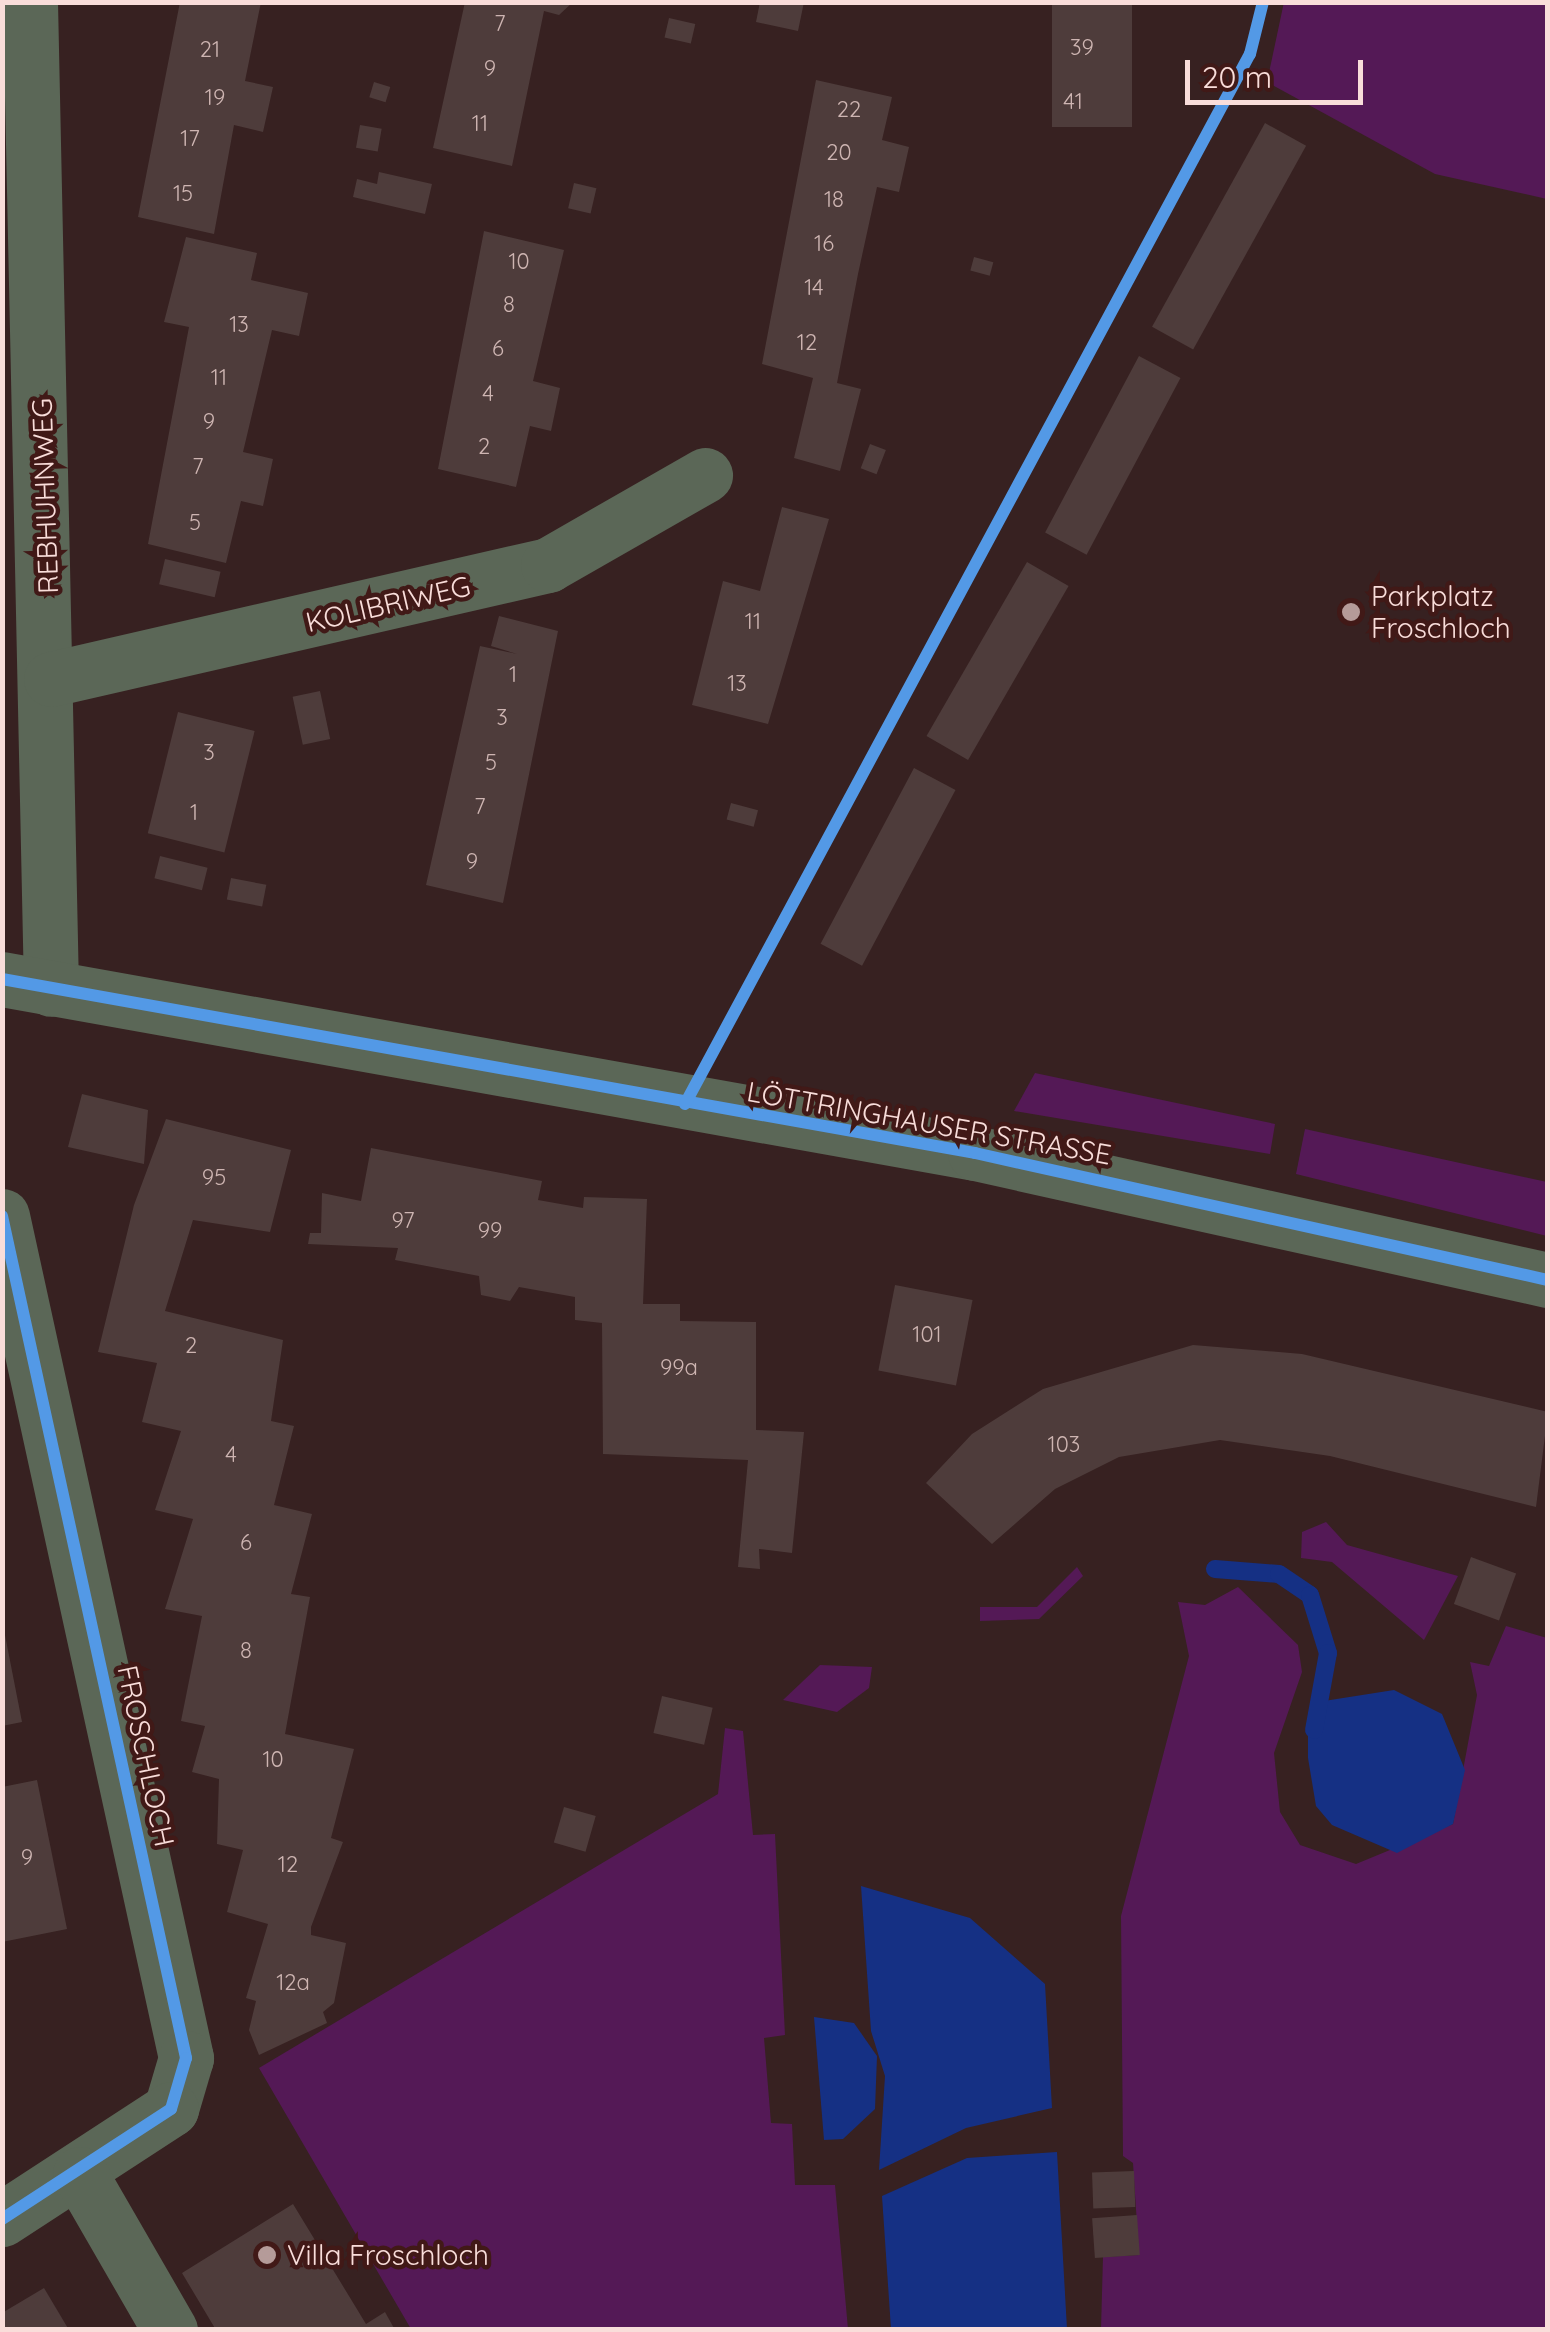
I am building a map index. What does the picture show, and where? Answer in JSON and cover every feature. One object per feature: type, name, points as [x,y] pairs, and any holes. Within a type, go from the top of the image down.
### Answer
[{"type":"street","name":"REBHUHNWEG","points":[[27,984],[51,679],[30,2]]},
{"type":"street","name":"KOLIBRIWEG","points":[[51,679],[548,566],[705,475]]},
{"type":"street","name":"LÖTTRINGHAUSER STRASSE","points":[[27,984],[992,1156],[1548,1280]]},
{"type":"street","name":"FROSCHLOCH","points":[[2,1216],[186,2058],[171,2109],[80,2174],[2,2219]]},
{"type":"street","points":[[80,2174],[170,2330]]},
{"type":"shaded area","points":[[1284,2],[1547,3],[1547,199],[1435,174],[1267,82]]},
{"type":"shaded area","points":[[1035,1073],[1275,1124],[1270,1154],[1014,1111]]},
{"type":"shaded area","points":[[1305,1129],[1547,1182],[1547,1236],[1296,1174]]},
{"type":"shaded area","points":[[1326,1522],[1347,1545],[1458,1576],[1424,1640],[1332,1562],[1301,1558],[1302,1532]]},
{"type":"shaded area","points":[[1077,1567],[1083,1576],[1039,1619],[980,1621],[980,1607],[1037,1607]]},
{"type":"shaded area","points":[[1238,1587],[1298,1645],[1302,1672],[1274,1753],[1280,1812],[1300,1845],[1356,1864],[1453,1824],[1477,1695],[1470,1662],[1489,1666],[1506,1626],[1547,1638],[1547,2329],[1101,2329],[1103,2257],[1139,2255],[1133,2163],[1123,2156],[1121,1916],[1189,1656],[1178,1602],[1205,1605]]},
{"type":"shaded area","points":[[820,1665],[872,1667],[869,1688],[837,1712],[783,1700]]},
{"type":"shaded area","points":[[1394,1690],[1442,1714],[1465,1770],[1453,1824],[1397,1853],[1332,1825],[1316,1806],[1308,1758],[1308,1729],[1321,1730],[1324,1701]]},
{"type":"shaded area","points":[[725,1728],[743,1731],[753,1835],[775,1834],[785,2035],[764,2038],[771,2123],[792,2124],[795,2185],[835,2185],[848,2329],[411,2329],[259,2068],[718,1794]]},
{"type":"shaded area","points":[[861,1886],[970,1918],[1045,1984],[1052,2108],[966,2128],[879,2170],[885,2076],[871,2031]]},
{"type":"shaded area","points":[[814,2017],[854,2023],[877,2056],[875,2109],[843,2139],[824,2140]]},
{"type":"shaded area","points":[[1057,2152],[1067,2329],[891,2329],[882,2196],[967,2158]]},
{"type":"building","points":[[180,2],[261,2],[245,81],[273,87],[263,132],[234,125],[214,234],[138,217]]},
{"type":"building","points":[[465,2],[573,2],[559,15],[544,11],[512,166],[433,148]]},
{"type":"building","points":[[760,2],[804,2],[798,31],[756,22]]},
{"type":"building","points":[[1052,2],[1132,2],[1132,127],[1052,127]]},
{"type":"building","points":[[669,18],[695,24],[691,44],[665,37]]},
{"type":"building","points":[[816,80],[892,97],[882,140],[909,147],[899,192],[877,187],[858,274],[837,383],[861,389],[840,471],[794,458],[813,378],[762,364]]},
{"type":"building","points":[[374,82],[390,87],[386,102],[369,97]]},
{"type":"building","points":[[1265,123],[1306,146],[1193,350],[1152,327]]},
{"type":"building","points":[[360,125],[382,129],[378,151],[356,148]]},
{"type":"building","points":[[379,172],[432,184],[425,214],[353,197],[357,179],[377,184]]},
{"type":"building","points":[[574,183],[596,188],[591,214],[568,208]]},
{"type":"building","points":[[484,231],[564,250],[533,381],[560,388],[551,431],[530,426],[516,487],[438,469]]},
{"type":"building","points":[[186,237],[257,253],[251,280],[308,293],[299,336],[272,330],[243,452],[273,459],[263,506],[241,501],[226,563],[148,544],[189,327],[164,322]]},
{"type":"building","points":[[974,257],[993,262],[990,276],[970,271]]},
{"type":"building","points":[[1139,356],[1180,378],[1087,555],[1045,533]]},
{"type":"building","points":[[870,444],[886,450],[877,474],[861,468]]},
{"type":"building","points":[[782,507],[829,519],[768,724],[692,705],[723,581],[760,591]]},
{"type":"building","points":[[165,559],[221,572],[215,597],[159,584]]},
{"type":"building","points":[[1027,562],[1069,586],[968,760],[926,736]]},
{"type":"building","points":[[499,616],[558,631],[503,903],[426,885],[480,646],[517,654],[491,646]]},
{"type":"building","points":[[320,691],[330,739],[303,745],[293,697]]},
{"type":"building","points":[[178,712],[255,731],[224,852],[148,833]]},
{"type":"building","points":[[914,768],[955,790],[862,966],[821,944]]},
{"type":"building","points":[[731,803],[758,810],[754,827],[727,819]]},
{"type":"building","points":[[160,856],[208,868],[202,890],[154,878]]},
{"type":"building","points":[[231,878],[266,885],[262,906],[227,900]]},
{"type":"building","points":[[82,1094],[148,1110],[144,1164],[68,1147]]},
{"type":"building","points":[[166,1119],[291,1150],[270,1232],[193,1220],[165,1311],[283,1340],[271,1421],[294,1426],[274,1505],[312,1514],[291,1594],[310,1597],[285,1734],[354,1749],[331,1838],[343,1842],[311,1927],[311,1935],[346,1943],[334,2003],[323,2012],[327,2023],[259,2055],[249,2030],[256,2001],[246,1998],[268,1924],[227,1912],[243,1850],[217,1844],[219,1779],[192,1772],[205,1726],[181,1721],[202,1616],[165,1609],[193,1519],[155,1510],[181,1431],[142,1422],[157,1363],[98,1352],[134,1205]]},
{"type":"building","points":[[371,1148],[542,1181],[538,1200],[583,1208],[584,1197],[647,1199],[643,1304],[680,1304],[680,1321],[756,1322],[756,1430],[804,1432],[792,1553],[759,1549],[760,1569],[738,1567],[748,1460],[603,1454],[602,1323],[575,1320],[575,1297],[519,1287],[510,1301],[481,1295],[479,1276],[395,1260],[398,1248],[308,1244],[310,1233],[321,1233],[322,1193],[361,1201]]},
{"type":"building","points":[[895,1285],[973,1300],[956,1385],[878,1370]]},
{"type":"building","points":[[1193,1345],[1302,1354],[1548,1412],[1536,1507],[1330,1456],[1220,1440],[1119,1457],[1055,1489],[992,1544],[926,1483],[972,1434],[1043,1389]]},
{"type":"building","points":[[1471,1557],[1516,1573],[1499,1620],[1454,1604]]},
{"type":"building","points":[[2,1631],[22,1722],[2,1726]]},
{"type":"building","points":[[662,1696],[713,1708],[704,1745],[653,1733]]},
{"type":"building","points":[[37,1780],[67,1929],[2,1942],[2,1787]]},
{"type":"building","points":[[564,1807],[596,1816],[586,1852],[554,1843]]},
{"type":"building","points":[[1134,2171],[1135,2207],[1093,2208],[1092,2172]]},
{"type":"building","name":"Villa Froschloch","points":[[293,2204],[366,2324],[385,2312],[395,2330],[216,2330],[182,2273]]},
{"type":"building","points":[[1137,2215],[1140,2255],[1095,2258],[1092,2218]]},
{"type":"building","points":[[44,2288],[69,2330],[2,2330],[2,2313]]},
{"type":"waterway","points":[[1215,1569],[1279,1574],[1310,1595],[1328,1653],[1314,1730]]},
{"type":"cycle path","points":[[685,1104],[1250,54],[1263,2]]},
{"type":"cycle path","points":[[2,979],[975,1153],[1548,1280]]},
{"type":"cycle path","points":[[2,1216],[186,2058],[171,2109],[2,2219]]},
{"type":"place","name":"Parkplatz Froschloch","points":[[1351,612]]},
{"type":"place","name":"Villa Froschloch","points":[[267,2255]]}]
